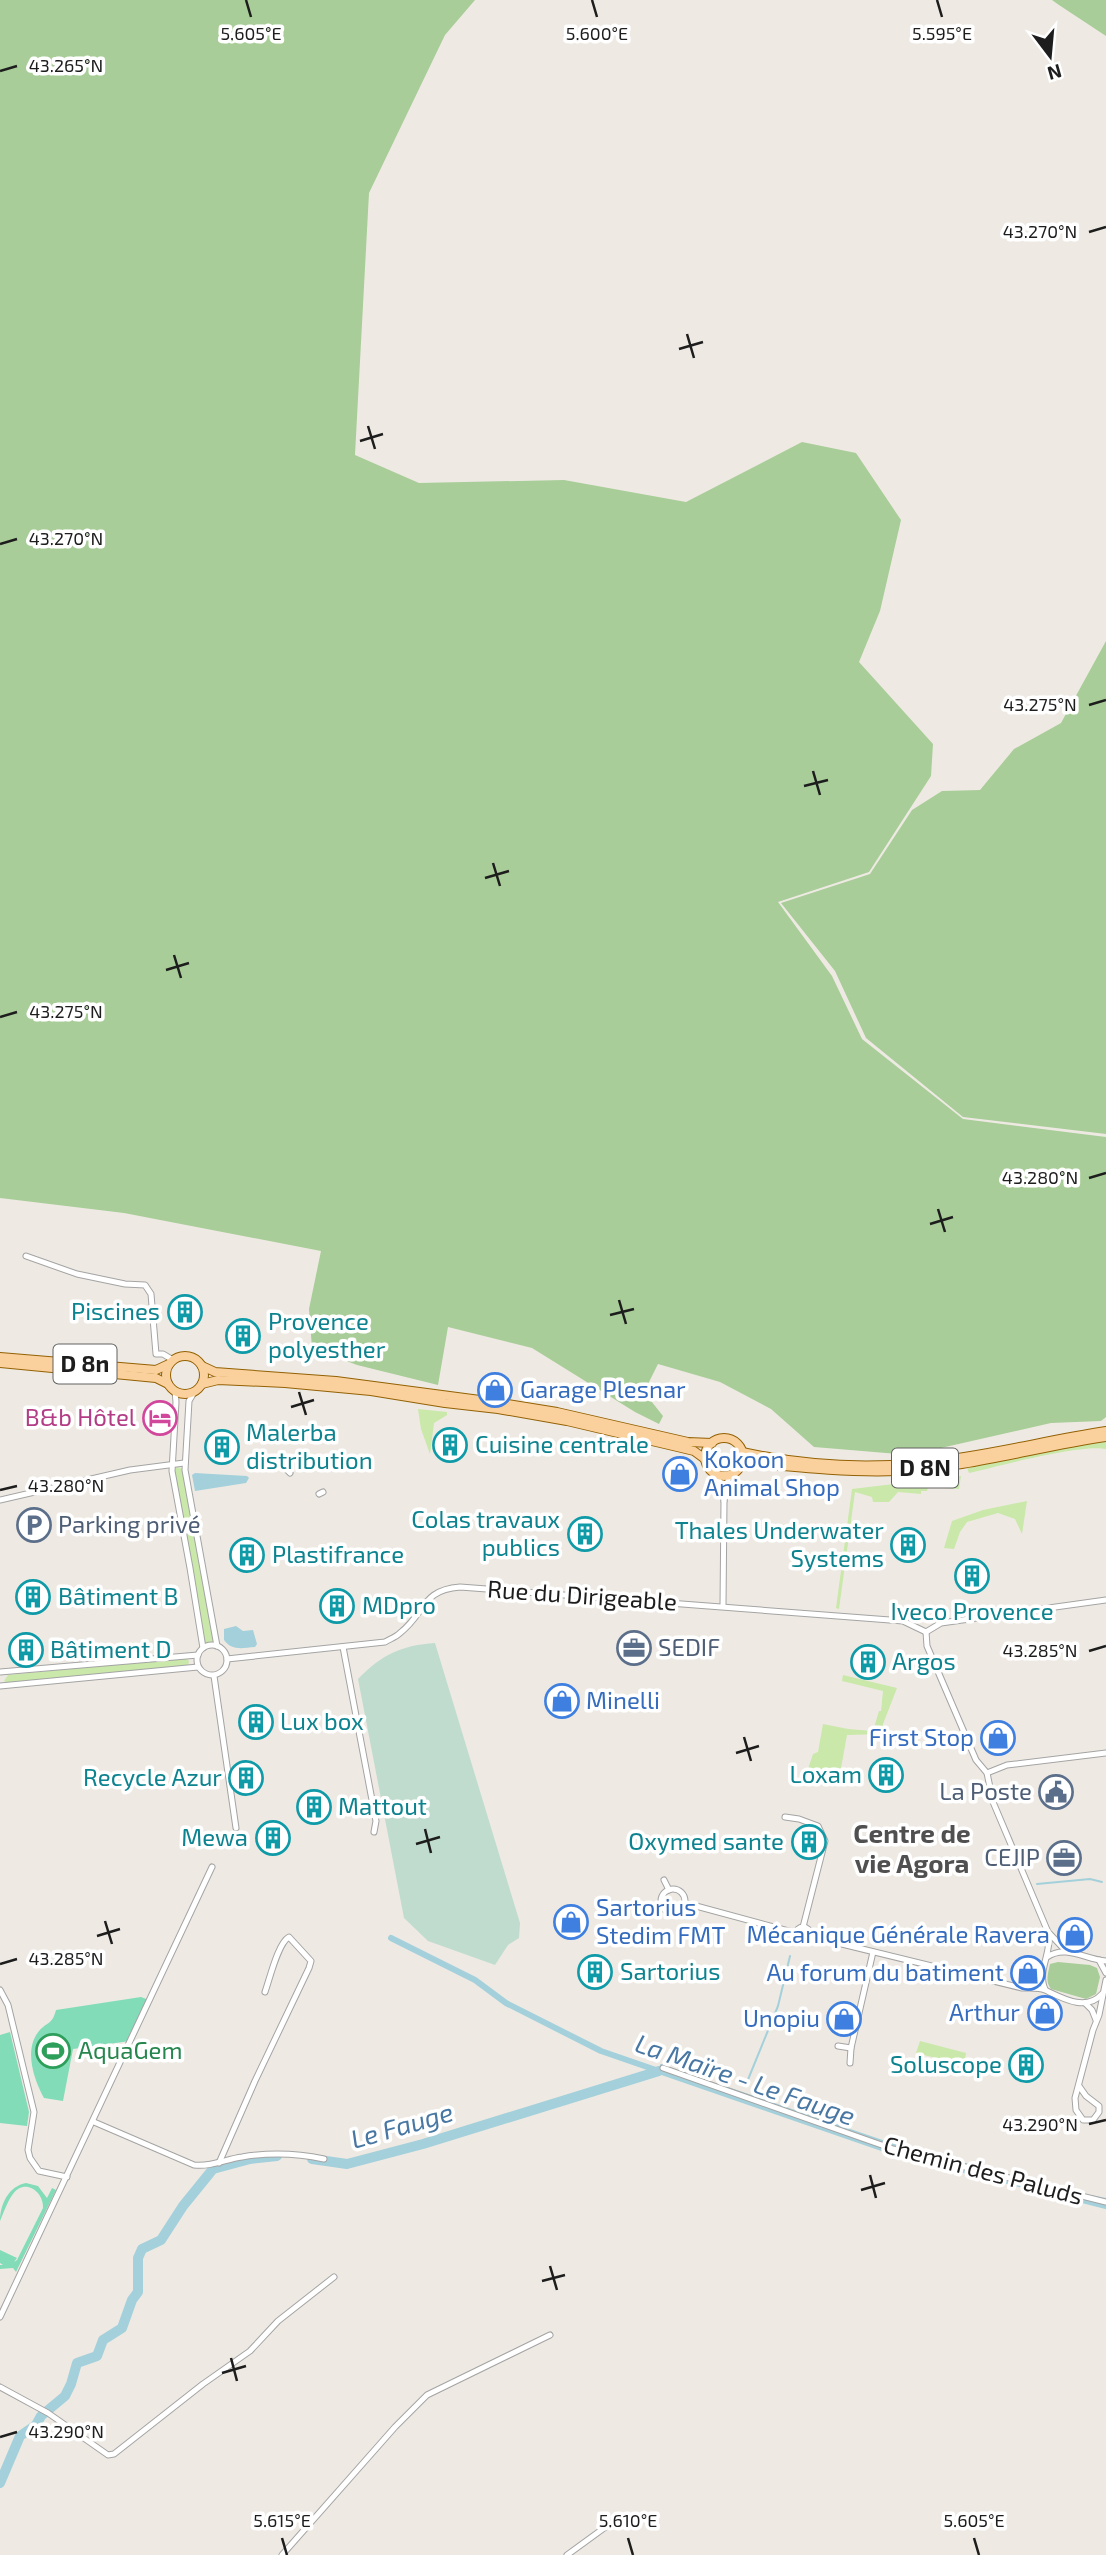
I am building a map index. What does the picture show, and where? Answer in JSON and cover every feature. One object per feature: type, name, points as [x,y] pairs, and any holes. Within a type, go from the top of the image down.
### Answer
[{"type":"main road","points":[[705,1459],[694,1451],[567,1421],[362,1390],[218,1380],[202,1384],[195,1391],[185,1394],[175,1391],[168,1384],[166,1374],[171,1362],[188,1356],[215,1372],[368,1384],[530,1408],[688,1442],[732,1440],[738,1445],[742,1457],[737,1471],[729,1476],[716,1474],[708,1468],[706,1451],[712,1443]]},
{"type":"main road","name":"D 8n","points":[[0,1357],[156,1370],[171,1362]]},
{"type":"main road","name":"D 8N","points":[[0,1363],[156,1378],[168,1384]]},
{"type":"main road","points":[[202,1366],[202,1384]]},
{"type":"main road","name":"D 8N","points":[[742,1457],[877,1465],[928,1462],[1106,1431]]},
{"type":"main road","name":"D 8N","points":[[742,1457],[838,1472],[901,1471],[1106,1437]]},
{"type":"street","points":[[26,1256],[31,1255],[77,1274],[125,1284],[145,1285],[151,1294],[156,1354],[163,1354],[171,1362]]},
{"type":"street","points":[[175,1391],[171,1464],[203,1648],[198,1655],[198,1667],[203,1673],[214,1676],[224,1670],[227,1659],[224,1651],[217,1646],[203,1648]]},
{"type":"street","points":[[195,1391],[189,1401],[184,1463],[217,1646]]},
{"type":"street","points":[[0,1500],[130,1470],[184,1463]]},
{"type":"street","points":[[716,1474],[722,1486],[724,1500],[723,1606]]},
{"type":"street","points":[[724,1500],[729,1476]]},
{"type":"street","name":"Rue du Dirigeable","points":[[343,1647],[385,1642],[400,1633],[426,1600],[441,1590],[460,1587],[903,1621],[926,1632]]},
{"type":"street","points":[[1102,1994],[1092,2003],[1085,2003],[1055,1996],[1045,1989],[1041,1980],[1050,1943],[1048,1932],[993,1803],[987,1773],[972,1752],[927,1646],[926,1632],[941,1623],[1106,1600]]},
{"type":"street","points":[[227,1659],[343,1647],[376,1821],[374,1832]]},
{"type":"street","points":[[0,1672],[198,1655]]},
{"type":"street","points":[[0,1686],[198,1667]]},
{"type":"street","points":[[214,1676],[236,1828]]},
{"type":"street","points":[[987,1773],[1007,1765],[1106,1753]]},
{"type":"street","points":[[785,1817],[818,1826],[825,1841],[803,1927],[796,1933]]},
{"type":"street","points":[[0,2317],[212,1867]]},
{"type":"street","points":[[664,1880],[669,1890]]},
{"type":"street","points":[[675,1889],[681,1892],[685,1903],[676,1913],[665,1910],[661,1898],[669,1890],[675,1889]]},
{"type":"street","points":[[685,1903],[796,1933],[802,1940],[810,1936],[1013,1986],[1045,1989]]},
{"type":"street","points":[[803,1927],[809,1930],[810,1936]]},
{"type":"street","points":[[1048,1932],[1066,1951]]},
{"type":"street","points":[[219,2163],[309,1968],[311,1961],[289,1937],[281,1943],[265,1992]]},
{"type":"street","points":[[1047,1957],[1058,1951],[1066,1951],[1102,1961],[1106,1973]]},
{"type":"street","points":[[850,2063],[873,1952]]},
{"type":"street","points":[[1029,1988],[1041,1980]]},
{"type":"street","points":[[1079,2086],[1082,2092],[1099,2106],[1097,2117],[1093,2120],[1083,2120],[1079,2116],[1075,2101],[1106,1980]]},
{"type":"street","points":[[0,1990],[8,2005],[34,2112],[28,2150],[30,2158],[39,2171],[67,2177]]},
{"type":"street","points":[[1085,2003],[1096,2020]]},
{"type":"street","points":[[838,2046],[851,2048]]},
{"type":"street","name":"Chemin des Paluds","points":[[663,2068],[893,2149],[1106,2202]]},
{"type":"street","points":[[94,2122],[194,2165],[206,2166],[241,2157],[288,2152],[324,2159]]},
{"type":"street","points":[[0,2388],[46,2412],[108,2455],[114,2454],[202,2384],[250,2351],[278,2321],[334,2277]]},
{"type":"street","points":[[282,2555],[395,2427],[427,2395],[550,2335]]},
{"type":"street","points":[[567,2555],[611,2523]]},
{"type":"green space","points":[[0,0],[475,0],[445,35],[369,193],[355,455],[419,483],[564,480],[686,502],[802,442],[856,453],[901,520],[880,611],[859,662],[933,744],[931,776],[869,872],[778,902],[832,976],[862,1039],[963,1119],[1106,1137],[1106,1417],[1101,1421],[1051,1423],[910,1455],[814,1447],[771,1409],[720,1382],[658,1364],[644,1392],[663,1416],[659,1424],[532,1348],[448,1327],[438,1385],[357,1365],[312,1348],[309,1309],[321,1251],[124,1213],[0,1198]]},
{"type":"green space","points":[[1052,0],[1106,0],[1106,36],[1059,5]]},
{"type":"green space","points":[[1106,641],[1106,1134],[963,1117],[866,1038],[835,971],[781,903],[870,874],[912,810],[942,791],[980,790],[1014,749],[1061,723]]},
{"type":"green space","points":[[418,1409],[447,1412],[447,1415],[434,1423],[430,1454],[421,1429]]},
{"type":"green space","points":[[1106,1442],[1106,1449],[1059,1453],[969,1473],[967,1468]]},
{"type":"green space","points":[[177,1467],[183,1469],[214,1642],[204,1644],[174,1470]]},
{"type":"green space","points":[[961,1476],[959,1489],[928,1487],[927,1491],[921,1491],[921,1494],[898,1492],[889,1502],[873,1502],[872,1497],[855,1492],[839,1609],[836,1608],[852,1489]]},
{"type":"green space","points":[[1027,1501],[1022,1534],[1015,1519],[998,1513],[967,1522],[954,1549],[944,1548],[952,1521],[983,1510]]},
{"type":"green space","points":[[435,1643],[520,1923],[519,1938],[508,1945],[495,1965],[428,1941],[404,1918],[358,1679],[393,1653],[412,1646]]},
{"type":"green space","points":[[186,1658],[189,1661],[188,1666],[8,1683],[4,1681],[8,1675]]},
{"type":"green space","points":[[843,1675],[897,1688],[883,1724],[883,1734],[847,1735],[841,1768],[858,1768],[854,1780],[807,1772],[813,1754],[818,1752],[823,1724],[873,1731],[881,1711],[883,1691],[842,1681]]},
{"type":"green space","points":[[1058,1962],[1097,1968],[1100,1977],[1096,1994],[1086,1999],[1051,1989],[1048,1980],[1050,1964]]},
{"type":"green space","name":"AquaGem","points":[[141,1997],[149,2000],[130,2041],[73,2049],[63,2101],[44,2098],[36,2082],[32,2046],[34,2038],[51,2021],[56,2010]]},
{"type":"green space","points":[[10,2032],[29,2112],[27,2126],[0,2123],[0,2035]]},
{"type":"green space","points":[[920,2041],[966,2053],[964,2065],[916,2053]]},
{"type":"green space","points":[[26,2183],[38,2186],[47,2198],[52,2188],[56,2190],[16,2272],[13,2268],[0,2269],[0,2265],[3,2265],[0,2263],[0,2250],[17,2258],[14,2262],[17,2260],[43,2208],[37,2192],[22,2187],[11,2197],[0,2221],[2,2208],[10,2192]]},
{"type":"water","points":[[195,1473],[249,1478],[246,1483],[195,1491],[192,1475]]},
{"type":"water","points":[[236,1626],[243,1631],[253,1630],[257,1644],[255,1647],[238,1648],[227,1644],[224,1640],[224,1629]]},
{"type":"waterway","points":[[1037,1884],[1090,1879],[1102,1882]]},
{"type":"waterway","name":"La Maïre - Le Fauge","points":[[391,1938],[475,1980],[506,2003],[601,2051],[893,2152],[1106,2206]]},
{"type":"waterway","points":[[747,2082],[778,2006],[790,1956]]},
{"type":"waterway","points":[[659,2071],[661,2065],[664,2066]]},
{"type":"waterway","name":"Le Fauge","points":[[312,2159],[347,2164],[423,2144],[659,2071]]},
{"type":"waterway","points":[[719,2085],[894,2145],[973,2166]]},
{"type":"waterway","name":"Le Fauge","points":[[0,2483],[20,2436],[36,2425],[41,2416],[65,2396],[77,2363],[97,2356],[103,2340],[122,2328],[132,2300],[138,2292],[138,2258],[142,2249],[161,2240],[183,2206],[213,2169],[250,2159],[277,2156]]},
{"type":"waterway","points":[[1091,2196],[1106,2199]]},
{"type":"place","name":"Piscines","points":[[185,1312]]},
{"type":"place","name":"Provence polyesther","points":[[243,1336]]},
{"type":"place","name":"Garage Plesnar","points":[[495,1390]]},
{"type":"place","name":"B&b Hôtel","points":[[160,1418]]},
{"type":"place","name":"Cuisine centrale","points":[[450,1445]]},
{"type":"place","name":"Malerba distribution","points":[[222,1447]]},
{"type":"place","name":"Kokoon Animal Shop","points":[[680,1474]]},
{"type":"place","name":"Parking privé","points":[[34,1525]]},
{"type":"place","name":"Colas travaux publics","points":[[585,1534]]},
{"type":"place","name":"Thales Underwater Systems","points":[[908,1545]]},
{"type":"place","name":"Plastifrance","points":[[247,1555]]},
{"type":"place","name":"Iveco Provence","points":[[972,1576]]},
{"type":"place","name":"Bâtiment B","points":[[33,1597]]},
{"type":"place","name":"MDpro","points":[[337,1606]]},
{"type":"place","name":"SEDIF","points":[[634,1648]]},
{"type":"place","name":"Bâtiment D","points":[[26,1650]]},
{"type":"place","name":"Argos","points":[[868,1662]]},
{"type":"place","name":"Minelli","points":[[562,1701]]},
{"type":"place","name":"Lux box","points":[[256,1722]]},
{"type":"place","name":"First Stop","points":[[998,1738]]},
{"type":"place","name":"Loxam","points":[[886,1775]]},
{"type":"place","name":"Recycle Azur","points":[[246,1778]]},
{"type":"place","name":"La Poste","points":[[1056,1792]]},
{"type":"place","name":"Mattout","points":[[314,1807]]},
{"type":"place","name":"Mewa","points":[[273,1838]]},
{"type":"place","name":"Oxymed sante","points":[[809,1842]]},
{"type":"place","name":"CEJIP","points":[[1064,1858]]},
{"type":"place","name":"Sartorius Stedim FMT","points":[[571,1922]]},
{"type":"place","name":"Mécanique Générale Ravera","points":[[1075,1935]]},
{"type":"place","name":"Sartorius","points":[[595,1972]]},
{"type":"place","name":"Au forum du batiment","points":[[1028,1973]]},
{"type":"place","name":"Arthur","points":[[1045,2013]]},
{"type":"place","name":"Unopiu","points":[[844,2019]]},
{"type":"place","name":"AquaGem","points":[[53,2051]]},
{"type":"place","name":"Soluscope","points":[[1026,2065]]},
{"type":"district","name":"Centre de vie Agora","points":[[912,1849]]}]
